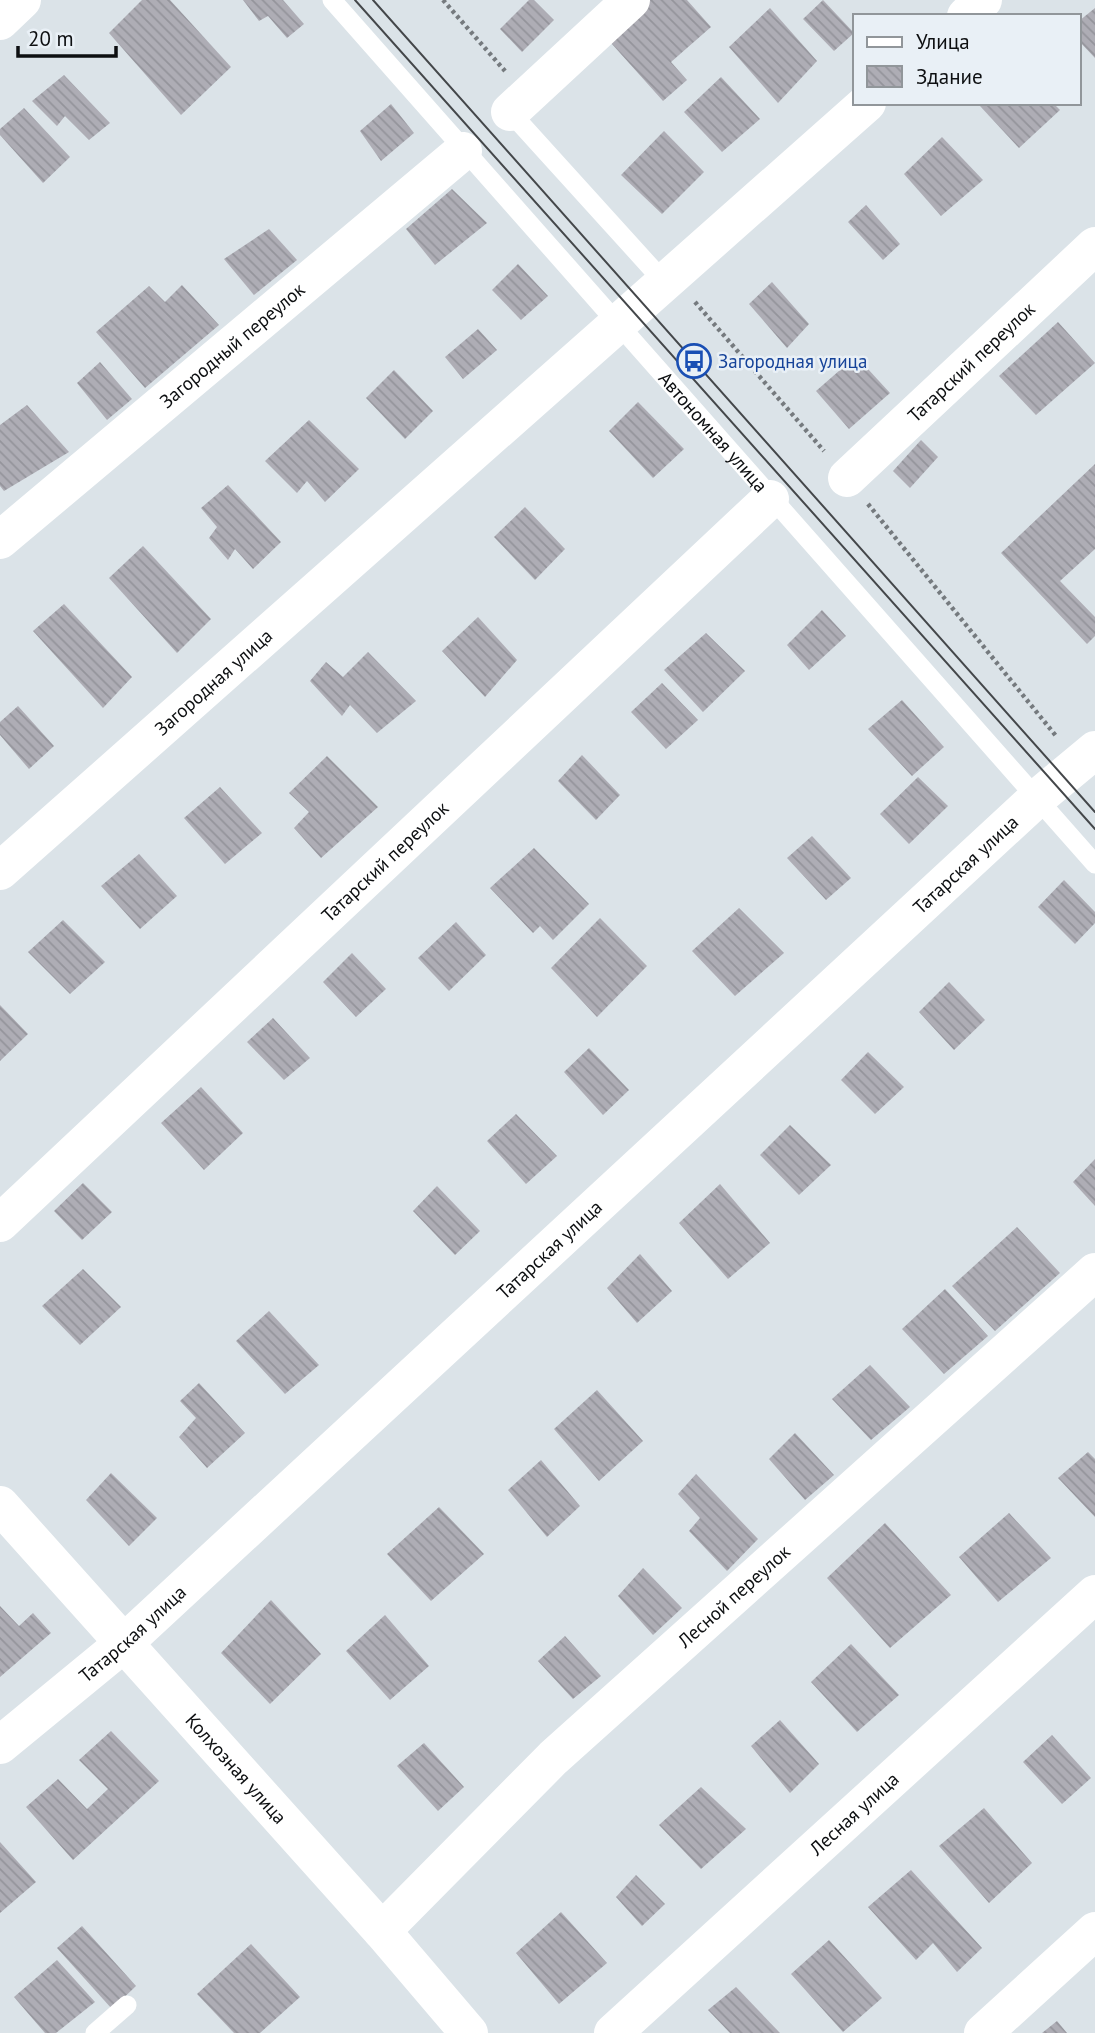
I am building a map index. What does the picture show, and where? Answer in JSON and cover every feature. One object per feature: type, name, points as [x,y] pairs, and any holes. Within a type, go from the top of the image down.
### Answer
[{"type":"street","points":[[0,21],[22,0]]},
{"type":"street","points":[[510,111],[631,0]]},
{"type":"street","points":[[968,14],[983,0]]},
{"type":"street","name":"Загородная улица","points":[[0,871],[865,105]]},
{"type":"street","name":"Загородный переулок","points":[[0,540],[463,151]]},
{"type":"street","name":"Татарский переулок","points":[[847,478],[1095,246]]},
{"type":"street","name":"Татарский переулок","points":[[0,1223],[770,499]]},
{"type":"street","name":"Татарская улица","points":[[0,1745],[123,1644],[1035,800],[1087,757]]},
{"type":"street","name":"Лесной переулок","points":[[383,1931],[553,1758],[1095,1272]]},
{"type":"street","name":"Колхозная улица","points":[[0,1505],[383,1931],[468,2033]]},
{"type":"street","name":"Лесная улица","points":[[613,2033],[1095,1594]]},
{"type":"street","points":[[984,2033],[1095,1931]]},
{"type":"lane","name":"Автономная улица","points":[[332,0],[463,151],[619,323],[1035,800],[1095,864]]},
{"type":"lane","points":[[510,111],[665,283]]},
{"type":"lane","points":[[95,2033],[127,2005]]},
{"type":"path","points":[[443,0],[522,91],[510,111]]},
{"type":"path","points":[[665,283],[700,304],[1087,757]]},
{"type":"building","points":[[142,0],[170,0],[231,67],[181,115],[109,33]]},
{"type":"building","points":[[243,0],[283,0],[304,24],[287,38],[268,16],[259,21]]},
{"type":"building","points":[[529,0],[534,0],[554,20],[522,52],[500,29]]},
{"type":"building","points":[[641,0],[687,0],[711,27],[671,62],[687,80],[663,101],[603,34]]},
{"type":"building","points":[[823,0],[853,34],[834,51],[803,19]]},
{"type":"building","points":[[770,8],[817,61],[778,103],[729,47]]},
{"type":"building","points":[[1095,8],[1095,58],[1081,43],[1081,19]]},
{"type":"building","points":[[64,75],[110,123],[89,140],[65,116],[57,126],[32,101]]},
{"type":"building","points":[[721,77],[760,119],[722,152],[684,112]]},
{"type":"building","points":[[391,104],[414,133],[381,161],[360,131]]},
{"type":"building","points":[[1055,105],[1060,110],[1019,148],[980,106]]},
{"type":"building","points":[[24,108],[70,157],[43,183],[0,135],[0,129]]},
{"type":"building","points":[[664,131],[704,172],[662,214],[621,175]]},
{"type":"building","points":[[942,137],[983,180],[941,216],[904,174]]},
{"type":"building","points":[[452,189],[487,223],[435,265],[406,229]]},
{"type":"building","points":[[866,205],[900,244],[883,260],[848,222]]},
{"type":"building","points":[[269,229],[297,260],[254,295],[224,259]]},
{"type":"building","points":[[518,264],[548,296],[521,320],[492,290]]},
{"type":"building","points":[[772,282],[809,324],[787,348],[749,304]]},
{"type":"building","points":[[182,285],[219,325],[145,388],[96,332],[149,286],[165,302]]},
{"type":"building","points":[[1058,322],[1095,363],[1036,415],[999,376]]},
{"type":"building","points":[[478,329],[497,350],[463,379],[445,357]]},
{"type":"building","points":[[856,356],[890,393],[849,429],[816,391]]},
{"type":"building","points":[[100,362],[132,399],[107,420],[77,383]]},
{"type":"building","points":[[394,370],[433,411],[405,439],[366,398]]},
{"type":"building","points":[[638,402],[684,449],[653,478],[609,431]]},
{"type":"building","points":[[27,405],[69,452],[4,491],[0,486],[0,425]]},
{"type":"building","points":[[309,420],[359,469],[325,502],[307,481],[297,493],[265,461]]},
{"type":"building","points":[[921,440],[938,457],[910,488],[893,471]]},
{"type":"building","points":[[1095,464],[1095,549],[1060,581],[1095,617],[1095,636],[1087,644],[1001,553]]},
{"type":"building","points":[[228,485],[281,542],[253,569],[235,549],[228,560],[209,538],[217,527],[201,508]]},
{"type":"building","points":[[525,507],[565,549],[535,580],[494,537]]},
{"type":"building","points":[[143,546],[211,619],[177,653],[109,578]]},
{"type":"building","points":[[64,604],[132,677],[103,708],[33,631]]},
{"type":"building","points":[[822,610],[846,636],[809,670],[787,645]]},
{"type":"building","points":[[478,617],[517,660],[485,697],[442,651]]},
{"type":"building","points":[[706,633],[745,671],[703,712],[664,670]]},
{"type":"building","points":[[368,652],[416,701],[377,733],[350,705],[342,716],[310,681],[326,662],[343,677]]},
{"type":"building","points":[[662,683],[698,720],[666,749],[631,712]]},
{"type":"building","points":[[902,700],[944,747],[912,776],[868,729]]},
{"type":"building","points":[[18,706],[54,746],[29,769],[0,735],[0,722]]},
{"type":"building","points":[[582,755],[620,795],[596,820],[558,781]]},
{"type":"building","points":[[327,756],[378,807],[321,858],[294,828],[309,812],[289,793]]},
{"type":"building","points":[[918,777],[948,806],[909,844],[880,814]]},
{"type":"building","points":[[220,787],[262,833],[225,864],[184,818]]},
{"type":"building","points":[[812,836],[851,878],[826,900],[787,858]]},
{"type":"building","points":[[534,848],[589,904],[553,940],[540,926],[533,933],[490,888]]},
{"type":"building","points":[[139,854],[177,896],[140,929],[101,886]]},
{"type":"building","points":[[1064,880],[1095,912],[1095,923],[1075,944],[1038,907]]},
{"type":"building","points":[[739,908],[784,953],[735,996],[692,951]]},
{"type":"building","points":[[600,918],[647,966],[597,1017],[551,968]]},
{"type":"building","points":[[63,920],[105,962],[70,994],[28,952]]},
{"type":"building","points":[[456,922],[486,955],[449,991],[418,958]]},
{"type":"building","points":[[352,953],[386,989],[356,1017],[323,982]]},
{"type":"building","points":[[949,982],[985,1020],[954,1050],[919,1012]]},
{"type":"building","points":[[0,1005],[28,1034],[0,1061]]},
{"type":"building","points":[[273,1018],[310,1058],[284,1080],[247,1042]]},
{"type":"building","points":[[589,1048],[629,1090],[603,1115],[564,1072]]},
{"type":"building","points":[[868,1052],[904,1087],[875,1114],[841,1080]]},
{"type":"building","points":[[201,1087],[243,1133],[204,1170],[161,1123]]},
{"type":"building","points":[[516,1114],[557,1156],[526,1184],[487,1141]]},
{"type":"building","points":[[790,1125],[831,1165],[799,1195],[760,1155]]},
{"type":"building","points":[[1095,1159],[1095,1206],[1073,1182]]},
{"type":"building","points":[[83,1183],[112,1212],[82,1240],[54,1211]]},
{"type":"building","points":[[720,1184],[770,1243],[728,1279],[679,1223]]},
{"type":"building","points":[[437,1186],[480,1231],[455,1255],[413,1211]]},
{"type":"building","points":[[1017,1227],[1060,1273],[995,1331],[952,1286]]},
{"type":"building","points":[[640,1254],[672,1291],[637,1323],[607,1288]]},
{"type":"building","points":[[83,1269],[121,1307],[80,1345],[42,1306]]},
{"type":"building","points":[[945,1289],[988,1336],[944,1374],[902,1329]]},
{"type":"building","points":[[269,1311],[319,1365],[285,1394],[236,1341]]},
{"type":"building","points":[[870,1365],[910,1407],[871,1440],[832,1399]]},
{"type":"building","points":[[199,1383],[245,1433],[207,1468],[179,1437],[196,1418],[180,1401]]},
{"type":"building","points":[[597,1390],[643,1441],[599,1481],[554,1429]]},
{"type":"building","points":[[795,1433],[834,1475],[805,1500],[769,1459]]},
{"type":"building","points":[[1088,1452],[1095,1459],[1095,1517],[1058,1478]]},
{"type":"building","points":[[541,1460],[580,1506],[547,1537],[508,1490]]},
{"type":"building","points":[[111,1473],[157,1518],[129,1546],[86,1500]]},
{"type":"building","points":[[696,1474],[758,1539],[727,1571],[689,1531],[700,1518],[678,1494]]},
{"type":"building","points":[[439,1507],[484,1554],[431,1601],[387,1554]]},
{"type":"building","points":[[1009,1513],[1051,1558],[998,1602],[959,1557]]},
{"type":"building","points":[[885,1523],[951,1595],[890,1648],[827,1578]]},
{"type":"building","points":[[643,1568],[682,1608],[653,1635],[618,1596]]},
{"type":"building","points":[[271,1600],[321,1654],[270,1704],[221,1653]]},
{"type":"building","points":[[0,1606],[19,1626],[33,1613],[51,1633],[0,1677]]},
{"type":"building","points":[[385,1615],[429,1666],[390,1700],[346,1651]]},
{"type":"building","points":[[565,1636],[601,1676],[573,1699],[538,1661]]},
{"type":"building","points":[[851,1644],[899,1695],[857,1732],[811,1682]]},
{"type":"building","points":[[780,1720],[819,1764],[790,1793],[751,1746]]},
{"type":"building","points":[[111,1731],[159,1781],[73,1860],[26,1807],[58,1779],[87,1809],[108,1789],[79,1760]]},
{"type":"building","points":[[1052,1735],[1091,1778],[1062,1804],[1023,1762]]},
{"type":"building","points":[[424,1743],[464,1787],[438,1811],[397,1766]]},
{"type":"building","points":[[701,1787],[746,1829],[701,1869],[659,1825]]},
{"type":"building","points":[[984,1808],[1032,1863],[989,1903],[939,1846]]},
{"type":"building","points":[[0,1842],[36,1882],[0,1913]]},
{"type":"building","points":[[911,1870],[982,1948],[957,1972],[933,1943],[916,1960],[868,1907]]},
{"type":"building","points":[[636,1875],[665,1904],[642,1926],[616,1897]]},
{"type":"building","points":[[561,1912],[607,1963],[559,2004],[516,1953]]},
{"type":"building","points":[[82,1926],[136,1986],[112,2009],[57,1948]]},
{"type":"building","points":[[829,1940],[882,1998],[843,2032],[791,1974]]},
{"type":"building","points":[[251,1944],[300,1997],[260,2033],[234,2033],[197,1994]]},
{"type":"building","points":[[57,1960],[95,2002],[56,2033],[45,2033],[14,1997]]},
{"type":"building","points":[[736,1987],[780,2033],[730,2033],[708,2010]]},
{"type":"building","points":[[1057,2021],[1067,2033],[1042,2033]]},
{"type":"tram line","points":[[355,0],[1095,829]]},
{"type":"tram line","points":[[373,0],[1095,812]]},
{"type":"place","name":"Загородная улица","points":[[694,361]]}]
